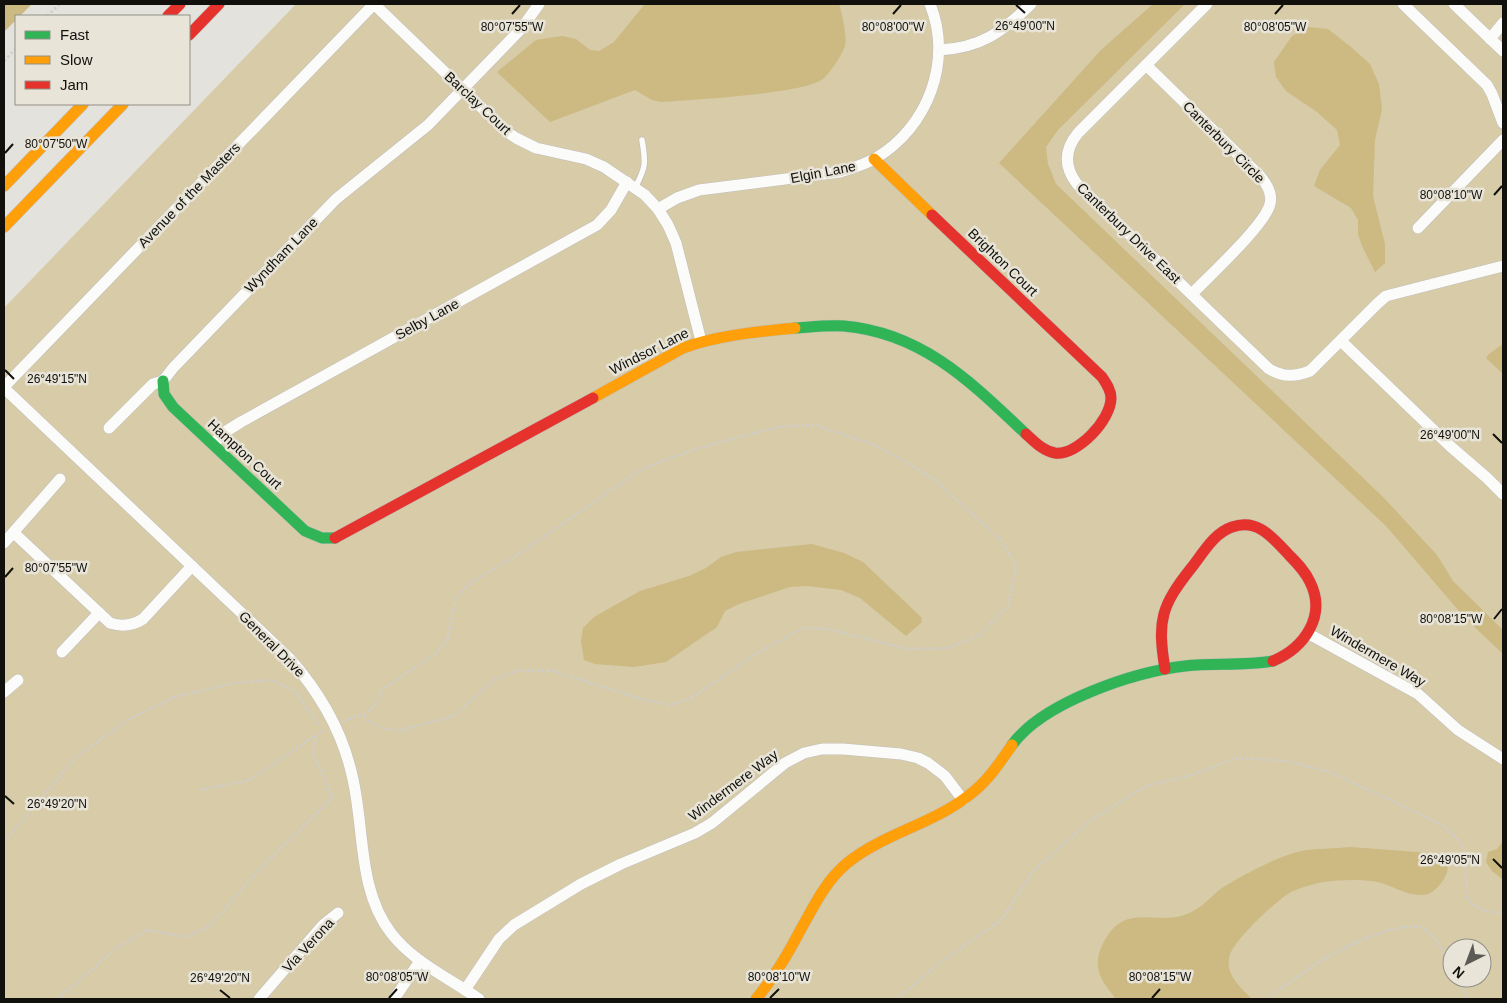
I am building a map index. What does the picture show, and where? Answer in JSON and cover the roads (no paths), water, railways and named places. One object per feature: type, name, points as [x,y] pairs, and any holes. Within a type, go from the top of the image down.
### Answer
[{"type":"main road","points":[[169,15],[180,4]]},
{"type":"main road","points":[[190,35],[220,4]]},
{"type":"main road","points":[[4,186],[82,105]]},
{"type":"main road","points":[[4,226],[122,105]]},
{"type":"main road","name":"Brighton Court","points":[[874,159],[1102,377],[1109,388],[1110,408],[1106,417],[1081,444],[1073,450],[1063,453],[1049,452]]},
{"type":"main road","name":"Windsor Lane","points":[[320,539],[329,540],[339,537],[682,348],[701,341],[725,336],[816,326],[844,326],[863,328],[900,338],[926,349],[947,362],[1040,447],[1049,452]]},
{"type":"main road","name":"Hampton Court","points":[[163,381],[164,394],[173,406],[305,531],[320,539]]},
{"type":"main road","name":"Windermere Way","points":[[756,999],[777,972],[826,885],[840,868],[858,855],[963,800],[997,768],[1018,738],[1051,712],[1082,695],[1138,675],[1186,666],[1272,661],[1291,653],[1298,647],[1309,634],[1315,614],[1316,599],[1312,585],[1302,568],[1263,529],[1245,524],[1227,528],[1212,540],[1168,603],[1160,636],[1165,669]]},
{"type":"street","name":"Barclay Court","points":[[374,4],[507,132],[536,148],[586,158],[604,167],[631,185],[658,209],[676,243],[701,341]]},
{"type":"street","name":"Avenue of the Masters","points":[[4,388],[374,4]]},
{"type":"street","name":"Wyndham Lane","points":[[109,428],[153,384],[163,381],[172,368],[336,199],[420,133],[522,28],[540,4]]},
{"type":"street","name":"Elgin Lane","points":[[658,209],[677,198],[699,190],[840,172],[874,159],[891,148],[906,134],[918,118],[928,101],[935,82],[939,50],[937,26],[930,4]]},
{"type":"street","points":[[939,50],[966,47],[988,39],[1016,19],[1031,4]]},
{"type":"street","name":"Canterbury Drive East","points":[[1207,4],[1072,140],[1068,149],[1068,168],[1077,184],[1269,369],[1278,374],[1296,376],[1310,371],[1386,296],[1503,266]]},
{"type":"street","points":[[1404,4],[1487,86],[1503,123]]},
{"type":"street","points":[[1454,4],[1503,51]]},
{"type":"street","points":[[1490,39],[1503,23]]},
{"type":"street","name":"Canterbury Circle","points":[[1146,65],[1260,176],[1267,184],[1270,193],[1270,203],[1262,221],[1192,294]]},
{"type":"street","points":[[1418,228],[1503,140]]},
{"type":"street","name":"Selby Lane","points":[[213,444],[225,432],[241,422],[598,225],[631,185]]},
{"type":"street","points":[[1341,341],[1503,494]]},
{"type":"street","name":"General Drive","points":[[4,388],[290,659],[316,692],[335,725],[352,775],[372,896],[380,916],[404,948],[420,961],[479,999]]},
{"type":"street","points":[[4,543],[60,479]]},
{"type":"street","points":[[14,532],[110,622],[120,626],[135,624],[143,619],[192,566]]},
{"type":"street","points":[[62,652],[100,613]]},
{"type":"street","name":"Windermere Way","points":[[1309,634],[1418,694],[1458,730],[1503,759]]},
{"type":"street","points":[[4,692],[18,680]]},
{"type":"street","name":"Windermere Way","points":[[466,990],[498,939],[514,925],[582,884],[622,864],[695,833],[712,823],[785,763],[804,754],[822,749],[843,748],[901,754],[918,758],[945,776],[963,800]]},
{"type":"street","name":"Via Verona","points":[[263,998],[323,925],[338,913]]},
{"type":"street","points":[[394,999],[420,961]]},
{"type":"lane","points":[[631,185],[644,171],[645,160],[642,140]]}]
